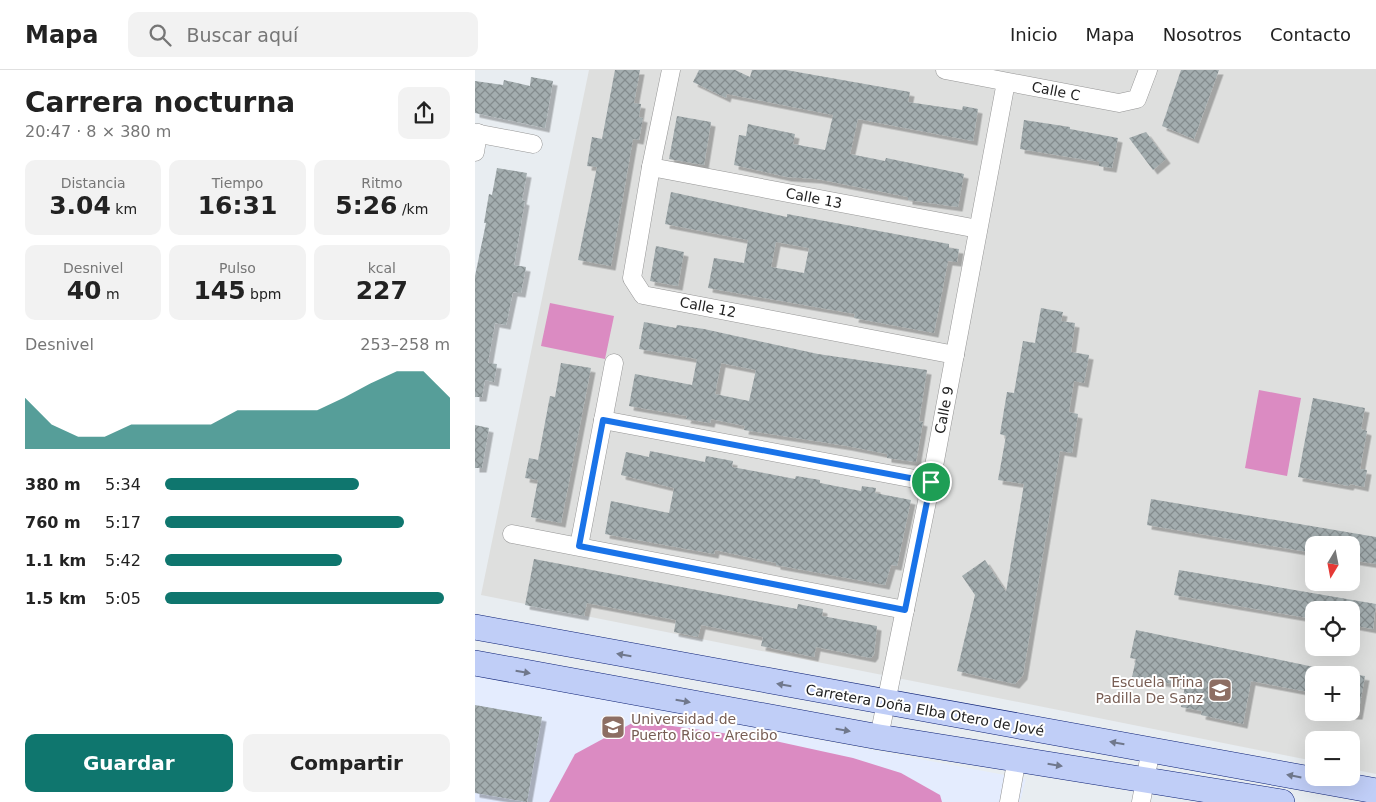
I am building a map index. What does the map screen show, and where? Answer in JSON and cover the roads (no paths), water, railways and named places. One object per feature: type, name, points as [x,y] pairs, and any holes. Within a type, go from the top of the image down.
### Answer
[{"type":"street","name":"Calle 12","points":[[671,70],[651,167],[632,278],[643,295],[955,355]]},
{"type":"street","name":"Calle C","points":[[945,70],[1119,103],[1137,99],[1148,70]]},
{"type":"street","name":"Calle 9","points":[[879,737],[931,482],[1006,82]]},
{"type":"street","points":[[475,152],[477,133],[533,144]]},
{"type":"street","name":"Calle 13","points":[[651,167],[978,229]]},
{"type":"street","points":[[579,546],[614,363]]},
{"type":"street","points":[[603,420],[931,482]]},
{"type":"street","points":[[512,534],[905,610]]},
{"type":"street","name":"Carretera Doña Elba Otero de Jové","points":[[475,627],[1376,791]]},
{"type":"street","points":[[475,663],[879,737],[1017,758],[1143,791],[1282,802]]},
{"type":"street","points":[[1009,802],[1017,758],[1023,751],[1051,732]]},
{"type":"street","points":[[1143,791],[1151,749]]},
{"type":"place","name":"Escuela Trina Padilla De Sanz","points":[[1220,690]]},
{"type":"place","name":"Universidad de Puerto Rico - Arecibo","points":[[613,727]]}]
